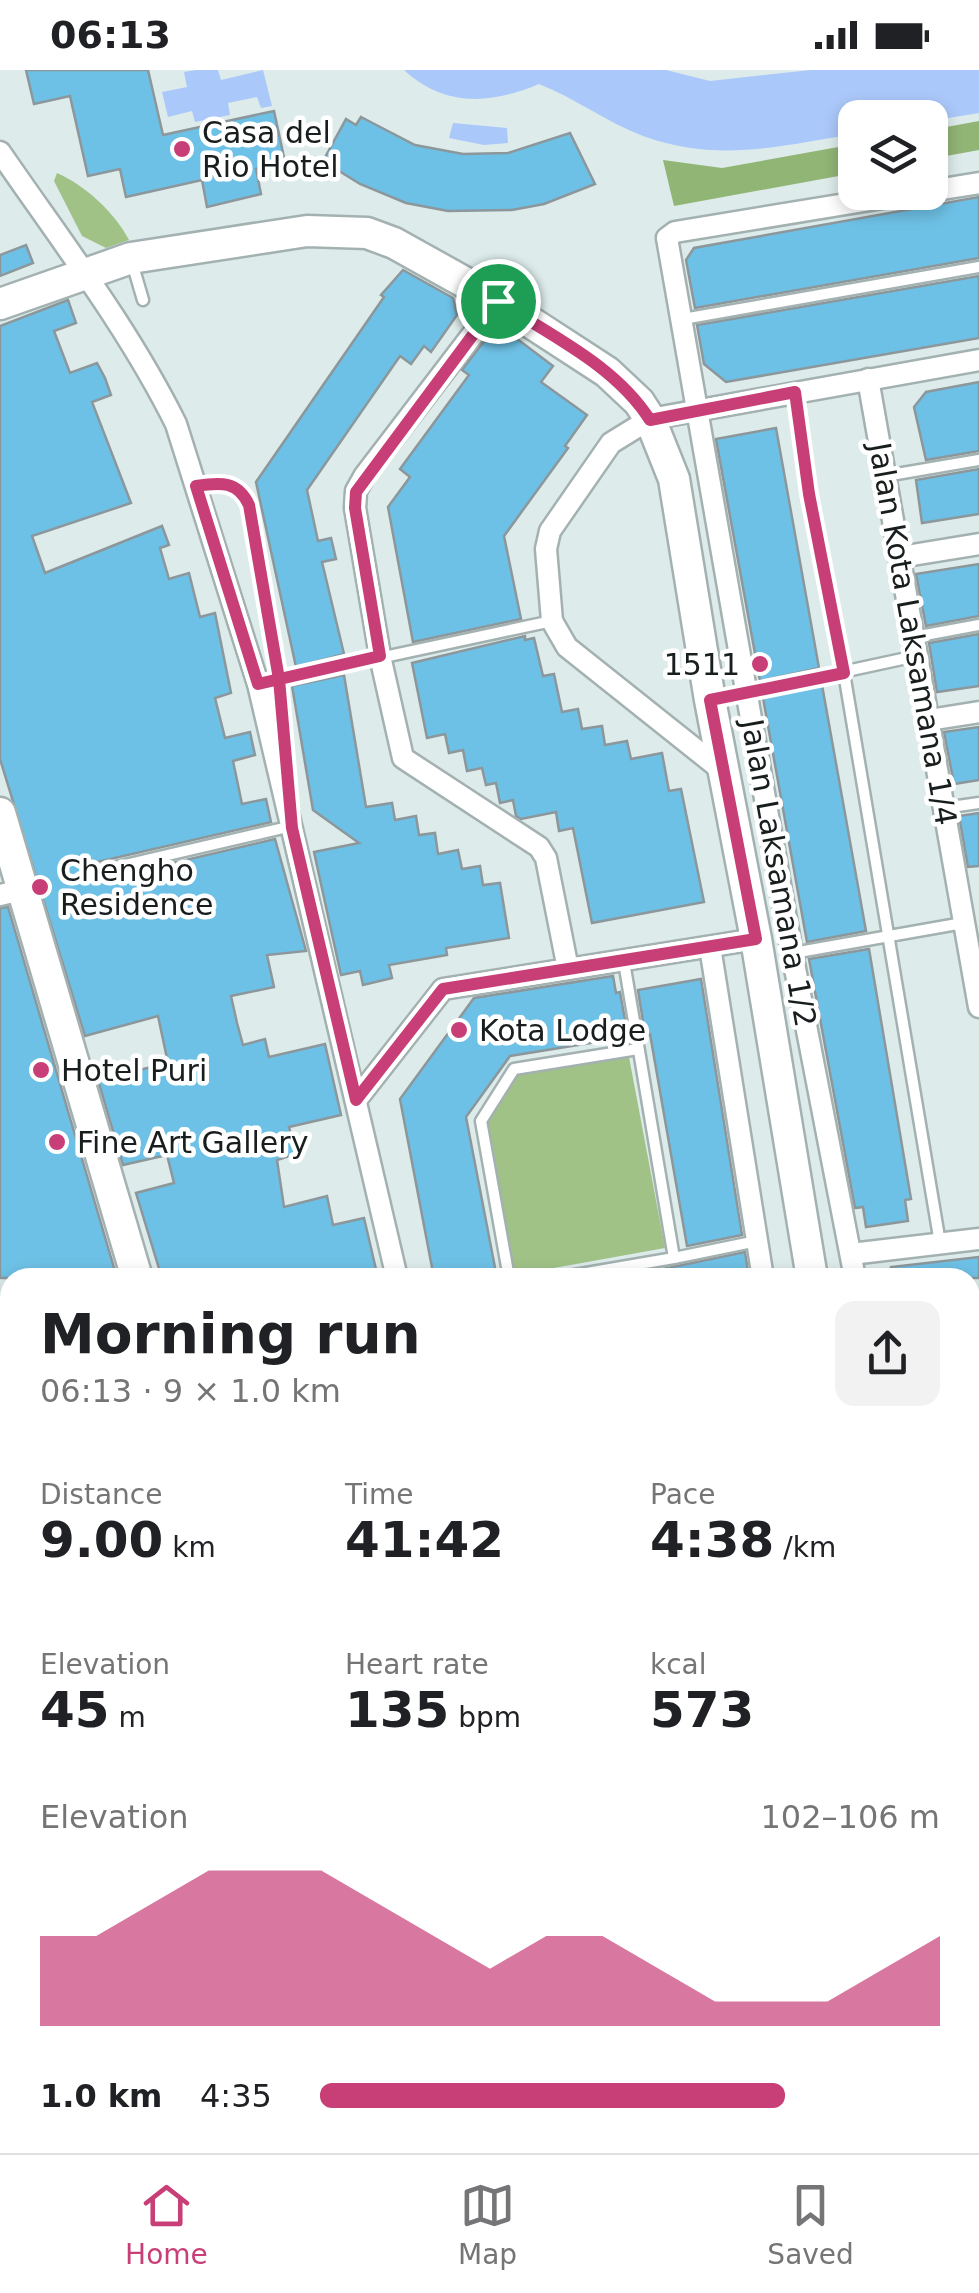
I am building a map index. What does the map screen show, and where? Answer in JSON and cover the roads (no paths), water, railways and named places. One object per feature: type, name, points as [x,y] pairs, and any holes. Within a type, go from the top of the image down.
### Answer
[{"type":"street","points":[[0,152],[85,274],[156,385],[176,424],[269,681],[292,828],[395,1268]]},
{"type":"street","points":[[948,188],[979,183]]},
{"type":"street","name":"Jalan Laksamana 1/2","points":[[838,205],[674,232],[667,238],[700,408],[792,954],[853,1268]]},
{"type":"street","points":[[0,304],[131,258],[307,232],[351,232],[394,244],[498,301],[607,372],[631,394],[650,420],[674,479],[810,1268]]},
{"type":"street","points":[[498,301],[356,492],[355,508],[380,656],[403,758],[526,836],[546,858],[568,969]]},
{"type":"street","points":[[726,773],[567,647],[552,621],[546,550],[550,531],[611,443],[650,420],[979,360]]},
{"type":"street","name":"Jalan Kota Laksamana 1/4","points":[[868,379],[944,808],[969,891],[964,923],[979,1007]]},
{"type":"street","points":[[900,557],[979,544]]},
{"type":"street","points":[[929,720],[979,712]]},
{"type":"street","points":[[0,813],[11,893],[135,1268]]},
{"type":"street","points":[[356,1100],[443,989],[756,939]]},
{"type":"street","points":[[710,947],[761,1268]]},
{"type":"street","points":[[850,1254],[979,1239]]},
{"type":"lane","points":[[131,258],[143,300]]},
{"type":"lane","points":[[683,319],[979,268]]},
{"type":"lane","points":[[795,392],[809,494],[844,673],[940,1244]]},
{"type":"lane","points":[[886,476],[979,460]]},
{"type":"lane","points":[[196,486],[230,484],[243,491],[249,505],[269,681],[552,621]]},
{"type":"lane","points":[[710,700],[844,673],[979,625]]},
{"type":"lane","points":[[944,808],[979,803]]},
{"type":"lane","points":[[99,871],[292,828]]},
{"type":"lane","points":[[792,954],[964,923]]},
{"type":"lane","points":[[624,962],[674,1258]]},
{"type":"lane","points":[[508,1268],[480,1122],[514,1069],[638,1049]]},
{"type":"lane","points":[[616,1268],[757,1241]]},
{"type":"water","points":[[218,70],[221,80],[263,70],[272,106],[261,108],[257,97],[228,103],[230,115],[195,122],[192,111],[168,117],[162,92],[187,87],[184,72]]},
{"type":"water","points":[[404,70],[666,70],[710,81],[811,70],[979,70],[979,113],[948,118],[948,100],[838,100],[838,137],[749,150],[697,149],[643,136],[539,84],[504,96],[469,99],[436,91]]},
{"type":"water","points":[[453,123],[507,128],[508,143],[484,145],[449,138]]},
{"type":"place","name":"Casa del Rio Hotel","points":[[182,149]]},
{"type":"place","name":"1511","points":[[760,664]]},
{"type":"place","name":"Chengho Residence","points":[[40,887]]},
{"type":"place","name":"Kota Lodge","points":[[459,1030]]},
{"type":"place","name":"Hotel Puri","points":[[41,1070]]},
{"type":"place","name":"Fine Art Gallery","points":[[57,1142]]}]
